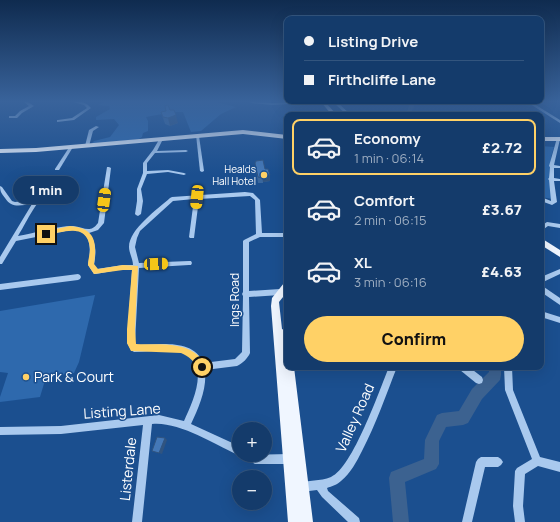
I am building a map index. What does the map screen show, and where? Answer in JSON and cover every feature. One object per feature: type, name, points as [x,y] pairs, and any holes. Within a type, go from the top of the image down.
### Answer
[{"type":"main road","points":[[0,151],[87,146],[243,132],[284,137]]},
{"type":"main road","points":[[544,139],[559,139]]},
{"type":"main road","points":[[544,243],[560,254]]},
{"type":"main road","points":[[284,288],[280,292],[276,301],[276,311],[297,488],[295,522]]},
{"type":"main road","points":[[276,311],[284,344]]},
{"type":"main road","points":[[289,370],[294,458]]},
{"type":"main road","points":[[297,488],[306,522]]},
{"type":"street","points":[[85,130],[91,130],[97,127]]},
{"type":"street","points":[[87,146],[91,130]]},
{"type":"street","points":[[197,136],[202,171]]},
{"type":"street","points":[[138,214],[140,201],[139,189],[145,173],[145,163],[154,152],[161,139]]},
{"type":"street","points":[[544,200],[553,202],[550,179],[551,166],[559,139]]},
{"type":"street","points":[[57,169],[72,147]]},
{"type":"street","points":[[154,152],[186,151]]},
{"type":"street","points":[[554,154],[560,156]]},
{"type":"street","points":[[551,166],[560,167]]},
{"type":"street","points":[[85,232],[93,231],[99,227],[101,223],[109,168]]},
{"type":"street","points":[[145,173],[168,171],[184,174]]},
{"type":"street","points":[[550,179],[560,180]]},
{"type":"street","points":[[0,188],[10,202],[15,204],[36,202]]},
{"type":"street","points":[[0,262],[36,202],[44,193],[53,189],[59,189],[66,195]]},
{"type":"street","points":[[186,426],[200,389],[203,374],[202,367],[190,353],[181,350],[134,348],[131,343],[136,267],[132,247],[138,230],[172,199],[245,194],[255,196],[257,200],[259,235],[284,235]]},
{"type":"street","points":[[192,237],[197,197]]},
{"type":"street","points":[[544,226],[547,224],[560,226]]},
{"type":"street","points":[[14,239],[70,228],[79,229],[85,232],[90,239],[93,249],[91,265],[96,272],[123,267],[189,263]]},
{"type":"street","name":"Ings Road","points":[[202,367],[237,362],[246,353],[246,241],[259,235]]},
{"type":"street","points":[[548,246],[560,248]]},
{"type":"street","points":[[544,279],[560,271]]},
{"type":"street","points":[[0,287],[78,277]]},
{"type":"street","points":[[544,290],[560,302]]},
{"type":"street","points":[[246,294],[280,292]]},
{"type":"street","points":[[544,315],[560,320]]},
{"type":"street","name":"Valley Road","points":[[297,488],[320,485],[339,478],[352,462],[392,370]]},
{"type":"street","points":[[467,370],[479,380]]},
{"type":"street","points":[[508,370],[509,390],[537,461]]},
{"type":"street","name":"Listing Lane","points":[[0,431],[61,430],[159,419],[186,426],[232,448]]},
{"type":"street","name":"Listerdale","points":[[137,522],[148,420]]},
{"type":"street","points":[[272,459],[294,458]]},
{"type":"street","points":[[520,522],[518,506],[520,471],[537,461],[560,467]]},
{"type":"street","points":[[467,522],[481,462],[498,462]]},
{"type":"street","points":[[320,485],[325,494],[355,522]]},
{"type":"shaded area","points":[[118,126],[148,126],[148,131],[143,133],[142,137],[139,139],[92,143],[94,141],[110,137]]},
{"type":"shaded area","points":[[189,126],[206,126],[201,131],[191,132]]},
{"type":"shaded area","points":[[544,146],[554,147],[551,157],[549,178],[552,199],[544,198]]},
{"type":"shaded area","points":[[95,295],[79,362],[74,373],[46,377],[40,397],[0,402],[0,397],[8,373],[0,372],[0,311]]},
{"type":"building","points":[[263,160],[265,169],[268,169],[270,175],[262,176],[263,178],[258,177],[255,163],[256,161]]},
{"type":"building","points":[[157,437],[165,438],[159,453],[152,451]]},
{"type":"waterway","points":[[401,522],[397,478],[431,464],[432,440],[442,420],[463,418],[477,394],[495,375],[495,370]]},
{"type":"place","name":"Healds Hall Hotel","points":[[264,175]]},
{"type":"place","name":"Park & Court","points":[[26,377]]},
{"type":"route","points":[[46,234],[70,228],[79,229],[85,232],[90,239],[93,249],[91,265],[96,272],[123,267],[135,268],[136,282],[131,329],[131,343],[134,348],[167,348],[181,350],[190,353],[202,367]]}]
